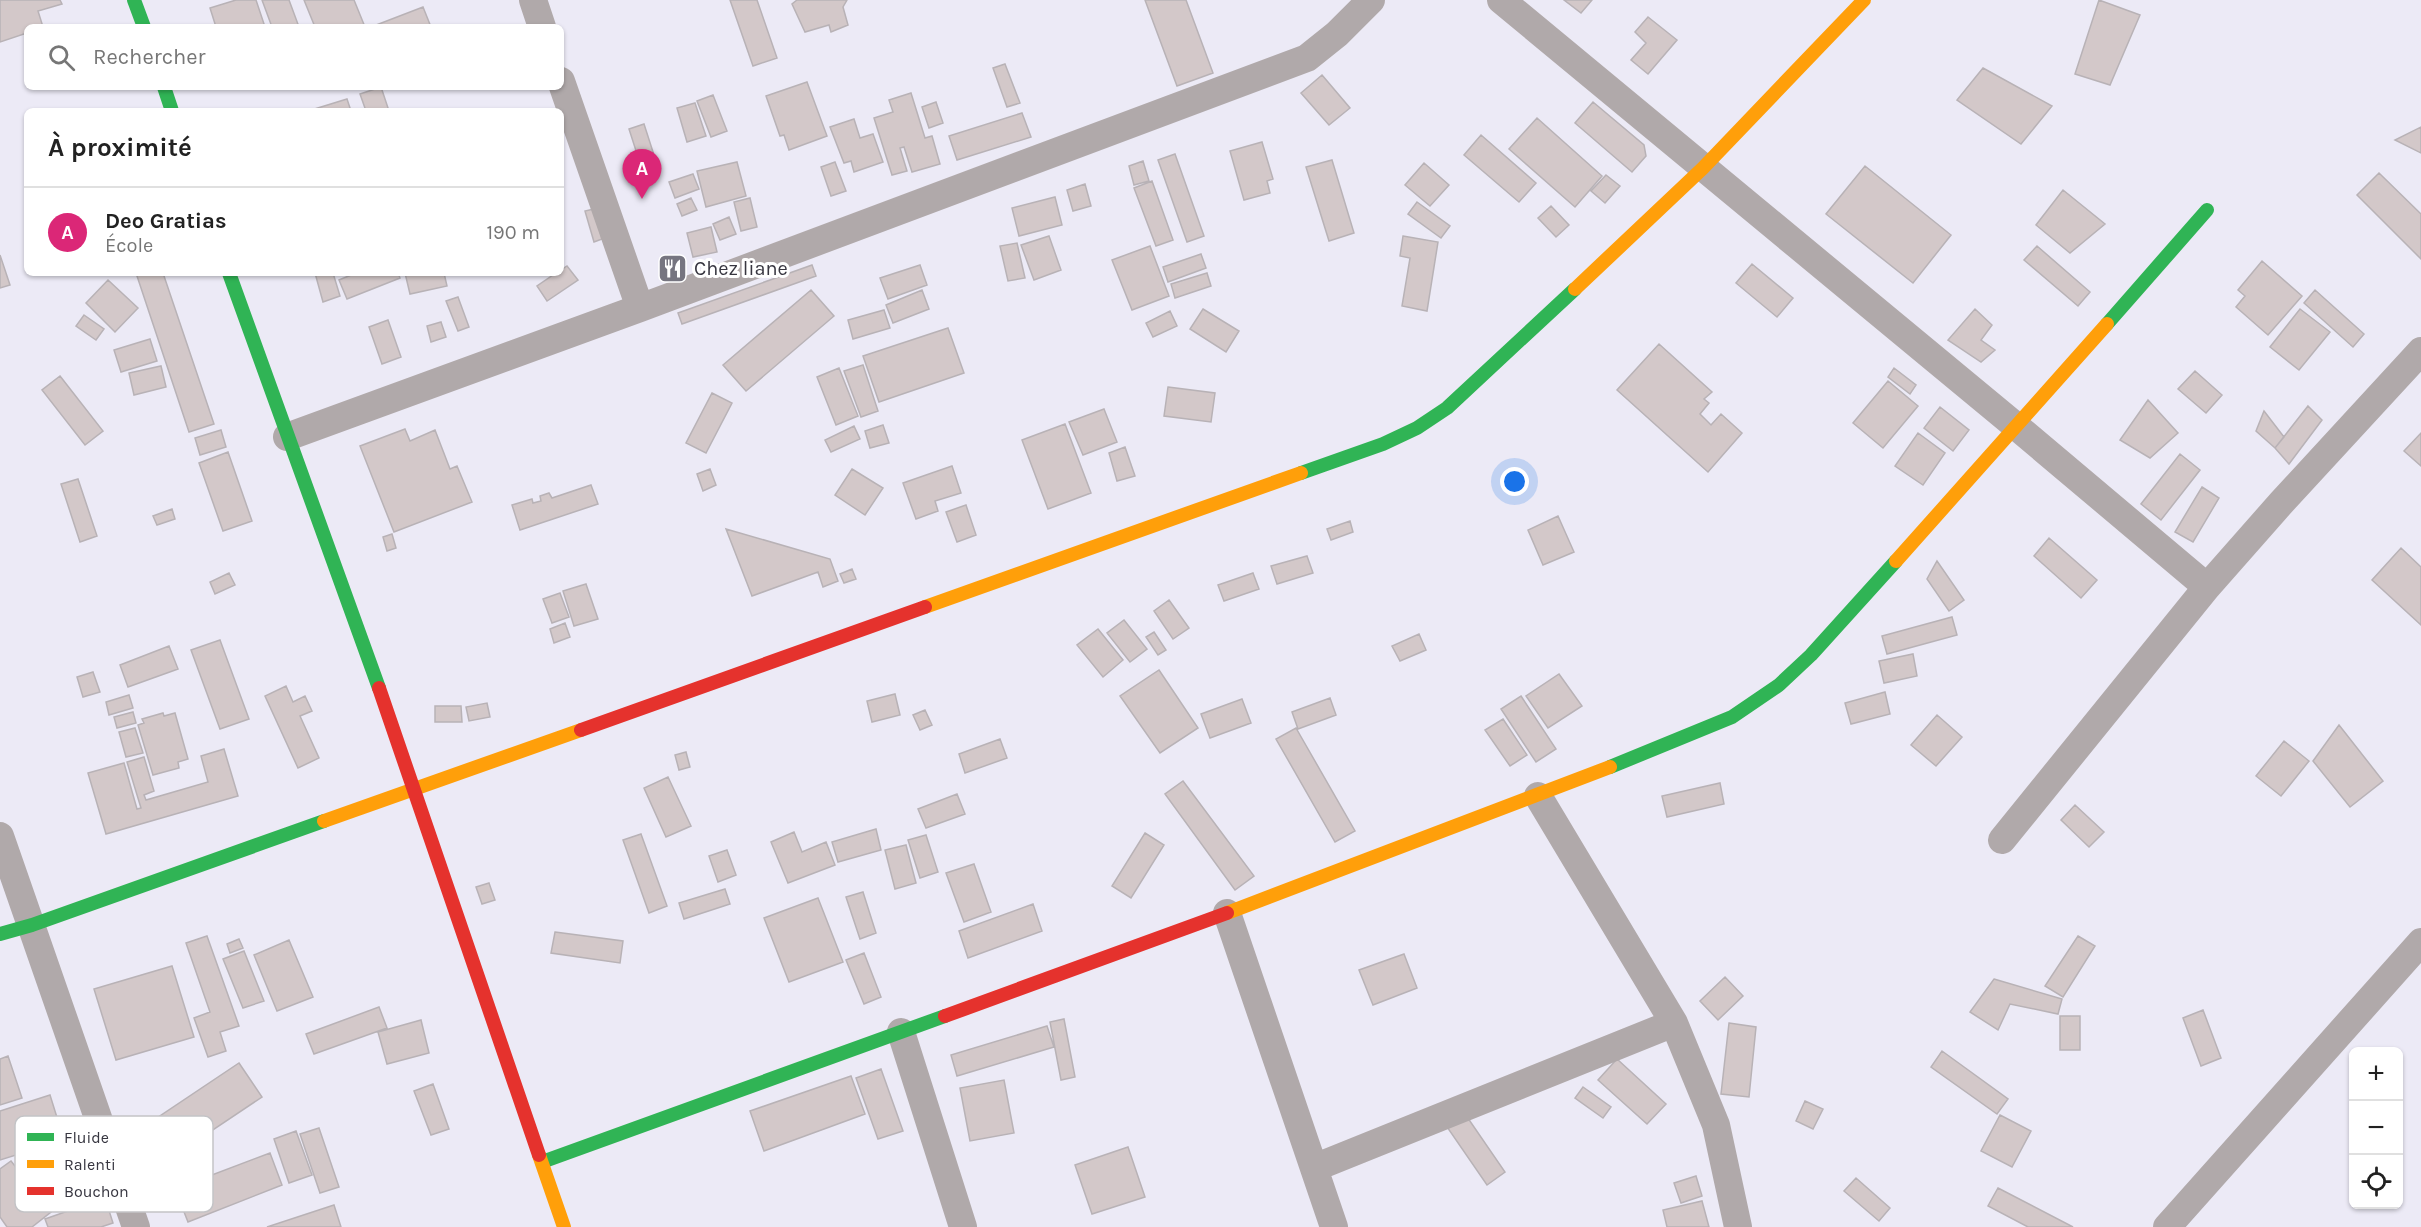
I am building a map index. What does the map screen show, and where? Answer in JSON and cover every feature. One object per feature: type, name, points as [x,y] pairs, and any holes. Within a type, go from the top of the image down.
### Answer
[{"type":"street","points":[[134,0],[143,24]]},
{"type":"street","points":[[533,0],[541,24]]},
{"type":"street","points":[[287,437],[640,308],[1306,58],[1337,34],[1371,0]]},
{"type":"street","points":[[1501,0],[2018,427],[2207,587]]},
{"type":"street","points":[[0,934],[32,925],[1383,444],[1417,428],[1447,408],[1703,168],[1864,0]]},
{"type":"street","points":[[165,90],[171,108]]},
{"type":"street","points":[[564,90],[640,308]]},
{"type":"street","points":[[542,1162],[1227,913],[1538,796],[1732,717],[1779,685],[1811,655],[2018,427],[2207,210]]},
{"type":"street","points":[[230,276],[415,789],[564,1227]]},
{"type":"street","points":[[2002,840],[2207,587],[2421,351]]},
{"type":"street","points":[[1538,796],[1674,1023],[1716,1125],[1738,1227]]},
{"type":"street","points":[[0,836],[98,1116]]},
{"type":"street","points":[[1227,913],[1334,1227]]},
{"type":"street","points":[[2167,1227],[2421,942]]},
{"type":"street","points":[[1314,1168],[1674,1023]]},
{"type":"street","points":[[901,1032],[963,1227]]},
{"type":"street","points":[[131,1212],[136,1227]]},
{"type":"building","points":[[0,0],[60,0],[62,4],[38,11],[42,24],[24,24],[24,34],[0,42]]},
{"type":"building","points":[[236,0],[256,0],[264,24],[215,24],[210,8]]},
{"type":"building","points":[[262,0],[289,0],[298,24],[271,24]]},
{"type":"building","points":[[304,0],[354,0],[364,24],[314,24]]},
{"type":"building","points":[[730,0],[757,0],[777,58],[753,66]]},
{"type":"building","points":[[797,0],[847,0],[843,7],[848,25],[831,32],[829,25],[805,32],[792,4]]},
{"type":"building","points":[[1145,0],[1186,0],[1213,73],[1177,86]]},
{"type":"building","points":[[1564,0],[1592,0],[1581,13]]},
{"type":"building","points":[[2099,0],[2140,15],[2110,85],[2075,74]]},
{"type":"building","points":[[423,7],[430,24],[379,24]]},
{"type":"building","points":[[1648,17],[1677,40],[1648,74],[1631,60],[1646,43],[1635,32]]},
{"type":"building","points":[[1005,64],[1020,103],[1007,107],[993,68]]},
{"type":"building","points":[[1983,68],[2052,106],[2021,144],[1957,100]]},
{"type":"building","points":[[1322,75],[1350,108],[1329,125],[1301,93]]},
{"type":"building","points":[[807,82],[827,136],[789,150],[784,135],[780,136],[766,96]]},
{"type":"building","points":[[382,90],[388,108],[365,108],[360,94]]},
{"type":"building","points":[[911,93],[925,138],[932,136],[940,164],[912,172],[904,147],[900,148],[907,171],[892,175],[874,118],[893,112],[889,100]]},
{"type":"building","points":[[713,95],[727,131],[711,137],[697,101]]},
{"type":"building","points":[[347,99],[350,108],[318,108]]},
{"type":"building","points":[[936,102],[943,123],[929,128],[922,107]]},
{"type":"building","points":[[1593,102],[1644,145],[1646,156],[1632,172],[1575,123]]},
{"type":"building","points":[[695,103],[706,136],[687,142],[677,108]]},
{"type":"building","points":[[1022,113],[1031,137],[957,160],[949,136]]},
{"type":"building","points":[[1537,118],[1602,176],[1575,207],[1509,149]]},
{"type":"building","points":[[854,119],[860,138],[873,134],[883,162],[854,172],[851,161],[844,163],[830,127]]},
{"type":"building","points":[[644,124],[654,155],[639,160],[629,129]]},
{"type":"building","points":[[2421,127],[2421,153],[2395,140]]},
{"type":"building","points":[[1481,135],[1536,183],[1519,202],[1464,155]]},
{"type":"building","points":[[1262,142],[1273,179],[1267,181],[1270,193],[1244,200],[1230,151]]},
{"type":"building","points":[[1175,154],[1204,236],[1187,242],[1158,160]]},
{"type":"building","points":[[1332,160],[1354,233],[1329,241],[1306,167]]},
{"type":"building","points":[[1143,161],[1149,181],[1134,185],[1129,166]]},
{"type":"building","points":[[737,162],[746,196],[706,207],[697,171]]},
{"type":"building","points":[[835,162],[846,191],[831,196],[821,167]]},
{"type":"building","points":[[1424,163],[1449,185],[1430,206],[1405,185]]},
{"type":"building","points":[[1865,166],[1951,235],[1913,283],[1826,214]]},
{"type":"building","points":[[2379,173],[2421,214],[2421,259],[2357,195]]},
{"type":"building","points":[[693,174],[699,189],[675,198],[669,182]]},
{"type":"building","points":[[1606,175],[1620,186],[1605,203],[1591,191]]},
{"type":"building","points":[[1152,181],[1173,240],[1156,246],[1134,188]]},
{"type":"building","points":[[1085,184],[1091,206],[1073,211],[1067,190]]},
{"type":"building","points":[[2063,190],[2105,224],[2070,253],[2036,225]]},
{"type":"building","points":[[1055,197],[1062,225],[1019,236],[1012,208]]},
{"type":"building","points":[[691,198],[697,210],[682,216],[677,204]]},
{"type":"building","points":[[750,198],[757,227],[741,231],[734,202]]},
{"type":"building","points":[[1417,202],[1450,226],[1441,238],[1408,214]]},
{"type":"building","points":[[1551,206],[1569,225],[1556,237],[1538,218]]},
{"type":"building","points":[[594,209],[602,239],[594,242],[585,211]]},
{"type":"building","points":[[729,217],[736,234],[720,240],[713,224]]},
{"type":"building","points":[[711,227],[717,252],[693,257],[687,233]]},
{"type":"building","points":[[1049,236],[1061,270],[1034,280],[1021,245]]},
{"type":"building","points":[[1403,236],[1438,242],[1427,311],[1402,306],[1410,258],[1400,256]]},
{"type":"building","points":[[1017,243],[1025,278],[1008,281],[1000,246]]},
{"type":"building","points":[[1150,246],[1169,296],[1132,310],[1112,260]]},
{"type":"building","points":[[2037,246],[2090,292],[2078,306],[2024,260]]},
{"type":"building","points":[[1201,254],[1206,268],[1168,282],[1163,267]]},
{"type":"building","points":[[0,255],[10,285],[0,288]]},
{"type":"building","points":[[2262,261],[2302,296],[2268,335],[2236,307],[2245,296],[2238,290]]},
{"type":"building","points":[[1752,264],[1793,298],[1777,317],[1736,283]]},
{"type":"building","points":[[812,265],[816,276],[682,324],[678,313]]},
{"type":"building","points":[[920,265],[927,285],[888,299],[880,278]]},
{"type":"building","points":[[567,266],[578,280],[547,301],[537,286],[552,276],[564,276],[564,268]]},
{"type":"building","points":[[1207,273],[1211,286],[1175,298],[1171,284]]},
{"type":"building","points":[[137,276],[164,276],[214,424],[189,432]]},
{"type":"building","points":[[316,276],[334,276],[340,296],[323,302]]},
{"type":"building","points":[[349,276],[399,276],[400,278],[347,299],[339,280]]},
{"type":"building","points":[[406,276],[445,276],[447,286],[410,294]]},
{"type":"building","points":[[108,280],[138,308],[115,332],[86,303]]},
{"type":"building","points":[[811,290],[834,316],[746,391],[723,365]]},
{"type":"building","points":[[922,290],[929,309],[893,323],[886,305]]},
{"type":"building","points":[[2315,290],[2364,334],[2353,347],[2304,303]]},
{"type":"building","points":[[458,297],[469,327],[458,331],[446,301]]},
{"type":"building","points":[[1203,309],[1239,331],[1226,352],[1190,329]]},
{"type":"building","points":[[1975,309],[1992,325],[1981,340],[1995,350],[1981,362],[1948,340]]},
{"type":"building","points":[[2300,309],[2330,332],[2299,370],[2270,347]]},
{"type":"building","points":[[884,310],[890,328],[853,339],[848,320]]},
{"type":"building","points":[[1170,311],[1177,326],[1153,337],[1146,323]]},
{"type":"building","points":[[84,315],[104,329],[96,340],[76,326]]},
{"type":"building","points":[[388,320],[401,357],[382,364],[369,327]]},
{"type":"building","points":[[441,322],[446,337],[431,342],[427,326]]},
{"type":"building","points":[[948,328],[964,373],[879,402],[863,356]]},
{"type":"building","points":[[150,339],[157,361],[121,372],[114,350]]},
{"type":"building","points":[[1659,344],[1712,392],[1704,399],[1709,403],[1700,414],[1711,425],[1721,414],[1742,433],[1708,472],[1617,390]]},
{"type":"building","points":[[863,365],[878,411],[861,417],[844,371]]},
{"type":"building","points":[[161,366],[166,387],[134,395],[129,373]]},
{"type":"building","points":[[839,368],[858,416],[836,425],[817,377]]},
{"type":"building","points":[[1894,368],[1916,385],[1910,394],[1888,377]]},
{"type":"building","points":[[2195,371],[2222,395],[2206,413],[2178,389]]},
{"type":"building","points":[[60,376],[103,431],[85,445],[42,390]]},
{"type":"building","points":[[1888,381],[1918,406],[1883,448],[1853,423]]},
{"type":"building","points":[[1168,387],[1215,393],[1211,422],[1164,416]]},
{"type":"building","points":[[712,393],[732,403],[706,453],[686,443]]},
{"type":"building","points":[[2148,400],[2178,433],[2150,458],[2120,440]]},
{"type":"building","points":[[2308,406],[2322,420],[2289,464],[2275,448]]},
{"type":"building","points":[[1940,407],[1969,430],[1953,451],[1924,428]]},
{"type":"building","points":[[1104,409],[1117,442],[1083,455],[1069,422]]},
{"type":"building","points":[[2264,411],[2284,437],[2275,448],[2256,431]]},
{"type":"building","points":[[1065,424],[1091,493],[1048,509],[1022,440]]},
{"type":"building","points":[[883,425],[889,443],[870,448],[865,431]]},
{"type":"building","points":[[854,426],[860,439],[831,452],[825,440]]},
{"type":"building","points":[[405,429],[410,441],[435,430],[450,469],[457,466],[472,502],[394,532],[360,446]]},
{"type":"building","points":[[221,430],[226,447],[200,455],[195,438]]},
{"type":"building","points":[[1918,433],[1945,453],[1923,485],[1895,466]]},
{"type":"building","points":[[2421,433],[2421,466],[2404,451]]},
{"type":"building","points":[[1125,447],[1135,476],[1117,481],[1109,453]]},
{"type":"building","points":[[228,452],[252,521],[223,531],[199,463]]},
{"type":"building","points":[[2180,454],[2200,470],[2161,520],[2141,504]]},
{"type":"building","points":[[952,466],[961,493],[935,501],[938,511],[916,519],[903,483]]},
{"type":"building","points":[[710,469],[716,485],[703,491],[697,474]]},
{"type":"building","points":[[852,469],[883,488],[865,515],[835,495]]},
{"type":"building","points":[[78,479],[97,536],[80,542],[61,484]]},
{"type":"building","points":[[591,485],[598,504],[520,530],[512,505],[532,499],[533,503],[541,501],[540,496],[549,493],[552,498]]},
{"type":"building","points":[[2202,487],[2219,498],[2193,542],[2175,532]]},
{"type":"building","points":[[966,505],[976,535],[957,542],[946,512]]},
{"type":"building","points":[[172,509],[175,519],[157,525],[153,516]]},
{"type":"building","points":[[1558,516],[1574,552],[1543,565],[1528,530]]},
{"type":"building","points":[[1350,521],[1353,532],[1331,540],[1327,529]]},
{"type":"building","points":[[726,529],[830,559],[838,581],[823,587],[818,572],[752,596]]},
{"type":"building","points":[[392,534],[396,548],[387,551],[383,537]]},
{"type":"building","points":[[2049,538],[2097,580],[2081,598],[2034,556]]},
{"type":"building","points":[[2401,548],[2421,567],[2421,625],[2372,580]]},
{"type":"building","points":[[1307,556],[1313,573],[1277,584],[1271,566]]},
{"type":"building","points":[[1937,561],[1964,600],[1949,611],[1927,579]]},
{"type":"building","points":[[852,569],[856,579],[844,583],[840,574]]},
{"type":"building","points":[[229,573],[235,585],[215,594],[210,582]]},
{"type":"building","points":[[1253,573],[1259,589],[1224,601],[1218,585]]},
{"type":"building","points":[[586,584],[598,619],[574,626],[563,591]]},
{"type":"building","points":[[560,593],[569,617],[552,623],[543,599]]},
{"type":"building","points":[[1169,600],[1189,628],[1173,639],[1154,611]]},
{"type":"building","points":[[1952,617],[1957,635],[1887,654],[1882,636]]},
{"type":"building","points":[[1124,620],[1147,649],[1130,662],[1107,633]]},
{"type":"building","points":[[565,623],[570,637],[554,643],[550,629]]},
{"type":"building","points":[[1098,629],[1123,660],[1103,677],[1077,645]]},
{"type":"building","points":[[1154,632],[1166,650],[1158,655],[1146,637]]},
{"type":"building","points":[[1419,634],[1426,650],[1400,661],[1392,646]]},
{"type":"building","points":[[220,640],[249,719],[220,729],[191,650]]},
{"type":"building","points":[[169,646],[178,669],[128,687],[120,665]]},
{"type":"building","points":[[1913,654],[1917,676],[1884,683],[1879,661]]},
{"type":"building","points":[[1159,670],[1198,728],[1160,753],[1120,696]]},
{"type":"building","points":[[93,672],[100,692],[83,697],[77,677]]},
{"type":"building","points":[[1559,674],[1582,706],[1548,728],[1526,696]]},
{"type":"building","points":[[286,686],[293,702],[305,696],[312,711],[300,716],[319,758],[298,768],[265,696]]},
{"type":"building","points":[[1885,692],[1890,714],[1851,724],[1845,703]]},
{"type":"building","points":[[895,694],[900,715],[872,722],[867,701]]},
{"type":"building","points":[[129,695],[133,708],[109,715],[106,702]]},
{"type":"building","points":[[1521,696],[1556,749],[1536,762],[1501,709]]},
{"type":"building","points":[[1330,698],[1336,715],[1298,729],[1292,712]]},
{"type":"building","points":[[1242,699],[1251,723],[1210,738],[1201,714]]},
{"type":"building","points":[[487,703],[490,717],[469,721],[466,707]]},
{"type":"building","points":[[435,706],[461,706],[462,722],[435,722]]},
{"type":"building","points":[[925,710],[932,725],[920,730],[913,715]]},
{"type":"building","points":[[133,712],[136,723],[117,728],[114,717]]},
{"type":"building","points":[[163,713],[164,716],[175,713],[188,759],[178,762],[179,768],[153,775],[138,725],[144,723],[142,719]]},
{"type":"building","points":[[1937,715],[1962,737],[1936,766],[1911,745]]},
{"type":"building","points":[[1503,719],[1527,755],[1510,766],[1485,730]]},
{"type":"building","points":[[2339,725],[2383,781],[2350,807],[2313,761]]},
{"type":"building","points":[[135,728],[143,753],[126,757],[119,732]]},
{"type":"building","points":[[1296,728],[1355,831],[1335,842],[1276,739]]},
{"type":"building","points":[[1000,739],[1007,758],[965,773],[959,754]]},
{"type":"building","points":[[2284,741],[2309,761],[2281,796],[2256,776]]},
{"type":"building","points":[[224,749],[238,796],[106,834],[88,773],[124,763],[137,809],[141,808],[127,762],[144,757],[154,791],[144,795],[146,800],[208,782],[201,756]]},
{"type":"building","points":[[686,752],[690,767],[679,770],[675,755]]},
{"type":"building","points":[[668,777],[691,826],[666,837],[644,788]]},
{"type":"building","points":[[1183,781],[1254,876],[1235,890],[1165,794]]},
{"type":"building","points":[[1720,783],[1724,804],[1667,817],[1662,796]]},
{"type":"building","points":[[957,794],[965,814],[926,828],[918,809]]},
{"type":"building","points":[[2075,805],[2104,832],[2089,847],[2061,820]]},
{"type":"building","points":[[876,829],[881,850],[838,862],[832,842]]},
{"type":"building","points":[[794,832],[802,852],[826,842],[835,865],[788,883],[771,842]]},
{"type":"building","points":[[1145,833],[1164,845],[1131,898],[1112,886]]},
{"type":"building","points":[[641,834],[667,906],[649,913],[623,840]]},
{"type":"building","points":[[926,835],[938,872],[920,878],[908,840]]},
{"type":"building","points":[[906,845],[916,883],[895,889],[885,850]]},
{"type":"building","points":[[727,850],[736,875],[718,882],[709,856]]},
{"type":"building","points":[[974,864],[991,912],[964,922],[946,873]]},
{"type":"building","points":[[489,883],[495,900],[482,904],[476,887]]},
{"type":"building","points":[[725,889],[730,904],[684,919],[679,903]]},
{"type":"building","points":[[863,892],[876,933],[860,939],[846,897]]},
{"type":"building","points":[[818,898],[843,962],[789,982],[764,918]]},
{"type":"building","points":[[1033,904],[1042,931],[968,958],[959,931]]},
{"type":"building","points":[[555,932],[623,941],[620,963],[551,953]]},
{"type":"building","points":[[207,936],[239,1026],[220,1032],[226,1051],[208,1057],[194,1018],[210,1012],[186,943]]},
{"type":"building","points":[[2078,936],[2095,946],[2063,997],[2045,986]]},
{"type":"building","points":[[239,939],[243,948],[230,953],[227,944]]},
{"type":"building","points":[[289,940],[313,997],[277,1011],[254,955]]},
{"type":"building","points":[[244,951],[264,1001],[243,1008],[223,959]]},
{"type":"building","points":[[864,953],[881,997],[864,1004],[846,960]]},
{"type":"building","points":[[1404,954],[1417,988],[1373,1005],[1359,970]]},
{"type":"building","points":[[172,966],[194,1037],[116,1060],[94,989]]},
{"type":"building","points":[[1725,977],[1743,996],[1718,1020],[1700,1001]]},
{"type":"building","points":[[1994,979],[2062,999],[2058,1014],[2010,1004],[1998,1030],[1970,1012]]},
{"type":"building","points":[[379,1007],[387,1028],[314,1054],[306,1034]]},
{"type":"building","points":[[2203,1010],[2221,1058],[2201,1066],[2183,1018]]},
{"type":"building","points":[[2060,1016],[2080,1016],[2080,1050],[2060,1050]]},
{"type":"building","points":[[1064,1019],[1075,1077],[1061,1080],[1050,1022]]},
{"type":"building","points":[[421,1020],[429,1053],[387,1064],[378,1032]]},
{"type":"building","points":[[1729,1023],[1756,1027],[1749,1097],[1721,1094]]},
{"type":"building","points":[[1047,1026],[1054,1047],[957,1076],[951,1055]]},
{"type":"building","points":[[1942,1051],[2008,1099],[1997,1114],[1931,1067]]},
{"type":"building","points":[[8,1056],[22,1098],[0,1105],[0,1059]]},
{"type":"building","points":[[1617,1059],[1666,1104],[1647,1124],[1598,1080]]},
{"type":"building","points":[[239,1063],[262,1097],[213,1130],[213,1116],[160,1116]]},
{"type":"building","points":[[881,1069],[903,1131],[878,1139],[856,1078]]},
{"type":"building","points":[[851,1076],[865,1114],[764,1151],[750,1111]]},
{"type":"building","points":[[1004,1080],[1014,1133],[970,1141],[960,1088]]},
{"type":"building","points":[[433,1084],[449,1129],[431,1135],[414,1091]]},
{"type":"building","points":[[1583,1087],[1611,1107],[1603,1118],[1575,1098]]},
{"type":"building","points":[[50,1095],[57,1116],[15,1116],[15,1155],[0,1160],[0,1111]]},
{"type":"building","points":[[1805,1101],[1823,1109],[1813,1129],[1796,1121]]},
{"type":"building","points":[[1463,1111],[1505,1172],[1487,1185],[1445,1124]]},
{"type":"building","points":[[2000,1115],[2031,1131],[2012,1167],[1981,1151]]},
{"type":"building","points":[[319,1128],[339,1187],[320,1193],[300,1134]]},
{"type":"building","points":[[296,1131],[312,1175],[289,1183],[274,1139]]},
{"type":"building","points":[[1128,1147],[1145,1197],[1092,1214],[1075,1165]]},
{"type":"building","points":[[270,1153],[282,1185],[188,1222],[184,1212],[213,1212],[213,1175]]},
{"type":"building","points":[[11,1161],[15,1166],[15,1212],[51,1212],[32,1227],[7,1227],[0,1217],[0,1169]]},
{"type":"building","points":[[1696,1176],[1702,1196],[1681,1203],[1674,1183]]},
{"type":"building","points":[[1856,1178],[1890,1208],[1879,1221],[1844,1191]]},
{"type":"building","points":[[1998,1188],[2073,1227],[2028,1227],[1988,1206]]},
{"type":"building","points":[[1702,1201],[1709,1227],[1667,1227],[1663,1210]]},
{"type":"building","points":[[334,1205],[341,1227],[267,1227]]},
{"type":"building","points":[[65,1212],[109,1212],[113,1223],[101,1227],[48,1227],[45,1219]]},
{"type":"traffic: fast","points":[[134,0],[143,24]]},
{"type":"traffic: fast","points":[[165,90],[171,108]]},
{"type":"traffic: fast","points":[[2107,324],[2207,210]]},
{"type":"traffic: fast","points":[[230,276],[379,688]]},
{"type":"traffic: fast","points":[[1301,473],[1383,444],[1417,428],[1447,408],[1575,289]]},
{"type":"traffic: fast","points":[[1610,767],[1732,717],[1779,685],[1811,655],[1896,561]]},
{"type":"traffic: fast","points":[[0,934],[32,925],[324,821]]},
{"type":"traffic: fast","points":[[542,1162],[945,1016]]},
{"type":"traffic: slow","points":[[1575,289],[1703,168],[1864,0]]},
{"type":"traffic: slow","points":[[1896,561],[2107,324]]},
{"type":"traffic: slow","points":[[925,607],[1301,473]]},
{"type":"traffic: slow","points":[[324,821],[581,730]]},
{"type":"traffic: slow","points":[[1227,913],[1610,767]]},
{"type":"traffic: slow","points":[[539,1155],[564,1227]]},
{"type":"traffic: jam","points":[[581,730],[925,607]]},
{"type":"traffic: jam","points":[[379,688],[539,1155]]},
{"type":"traffic: jam","points":[[945,1016],[1227,913]]},
{"type":"place","name":"Deo Gratias","points":[[642,199]]},
{"type":"place","name":"Chez liane","points":[[673,268]]}]
